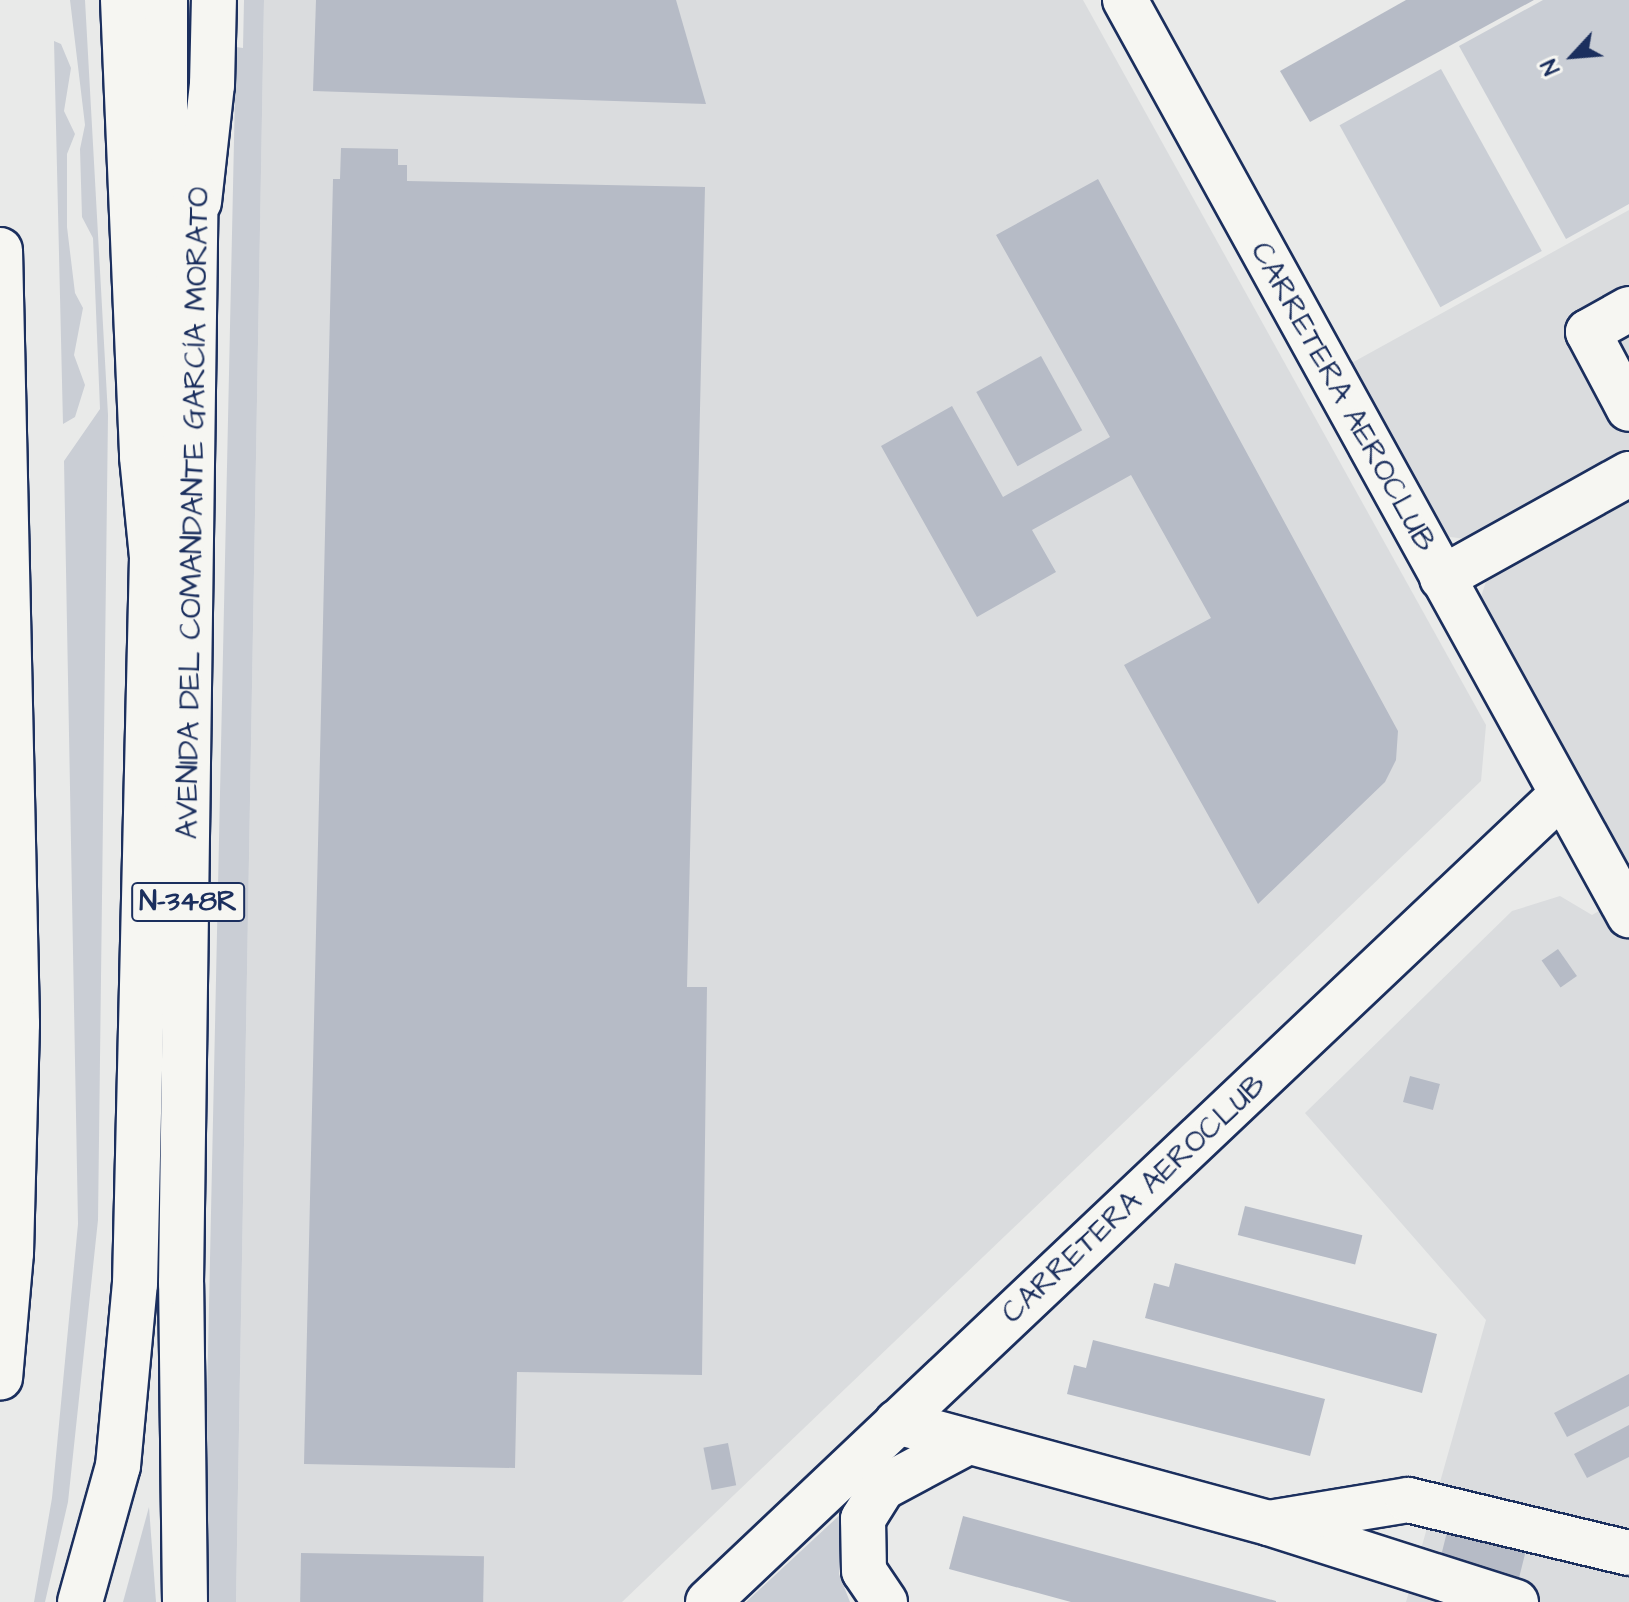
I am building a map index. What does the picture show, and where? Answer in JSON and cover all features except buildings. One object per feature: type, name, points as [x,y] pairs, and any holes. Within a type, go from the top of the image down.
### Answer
[{"type":"main road","points":[[123,0],[142,457],[152,558]]},
{"type":"main road","name":"AVENIDA DEL COMANDANTE GARCÍA MORATO","points":[[80,1602],[118,1466],[135,1284],[152,558],[164,463],[165,0]]},
{"type":"main road","name":"AVENIDA DEL COMANDANTE GARCÍA MORATO","points":[[185,1602],[181,1283],[199,202],[186,0]]},
{"type":"main road","points":[[199,202],[212,85],[214,0]]},
{"type":"main road","name":"CARRETERA AEROCLUB","points":[[1125,0],[1625,907]]},
{"type":"main road","points":[[0,250],[17,1024],[11,1253],[0,1378]]},
{"type":"main road","points":[[1629,309],[1588,332],[1629,409]]},
{"type":"main road","points":[[1442,578],[1629,474]]},
{"type":"main road","name":"CARRETERA AEROCLUB","points":[[708,1602],[1561,795]]},
{"type":"main road","points":[[897,1422],[1269,1523],[1516,1602]]},
{"type":"main road","points":[[885,1602],[864,1571],[863,1519],[882,1488],[968,1442]]},
{"type":"main road","points":[[1269,1523],[1408,1500],[1629,1553]]},
{"type":"shaded area","points":[[70,0],[85,0],[108,415],[98,1220],[68,1502],[45,1602],[34,1602],[52,1498],[78,1224],[64,461],[100,409],[93,238],[82,217],[80,149],[85,125]]},
{"type":"shaded area","points":[[244,0],[264,0],[236,1602],[208,1602],[207,1399],[236,47],[243,48]]},
{"type":"shaded area","points":[[264,0],[1083,0],[1486,725],[1481,781],[622,1602],[236,1602]]},
{"type":"shaded area","points":[[1543,0],[1629,0],[1629,204],[1566,239],[1459,46]]},
{"type":"shaded area","points":[[54,41],[61,44],[71,68],[64,111],[75,134],[67,154],[67,227],[75,293],[83,308],[74,355],[85,385],[75,417],[63,424]]},
{"type":"shaded area","points":[[1441,69],[1542,251],[1440,307],[1340,125]]},
{"type":"shaded area","points":[[1629,210],[1629,868],[1479,603],[1492,563],[1481,541],[1443,536],[1348,365]]},
{"type":"shaded area","points":[[1629,894],[1629,1602],[1406,1602],[1486,1320],[1305,1113],[1512,911],[1560,896],[1592,915]]},
{"type":"shaded area","points":[[149,1507],[156,1602],[123,1602]]},
{"type":"shaded area","points":[[843,1512],[839,1574],[850,1602],[746,1602]]}]
